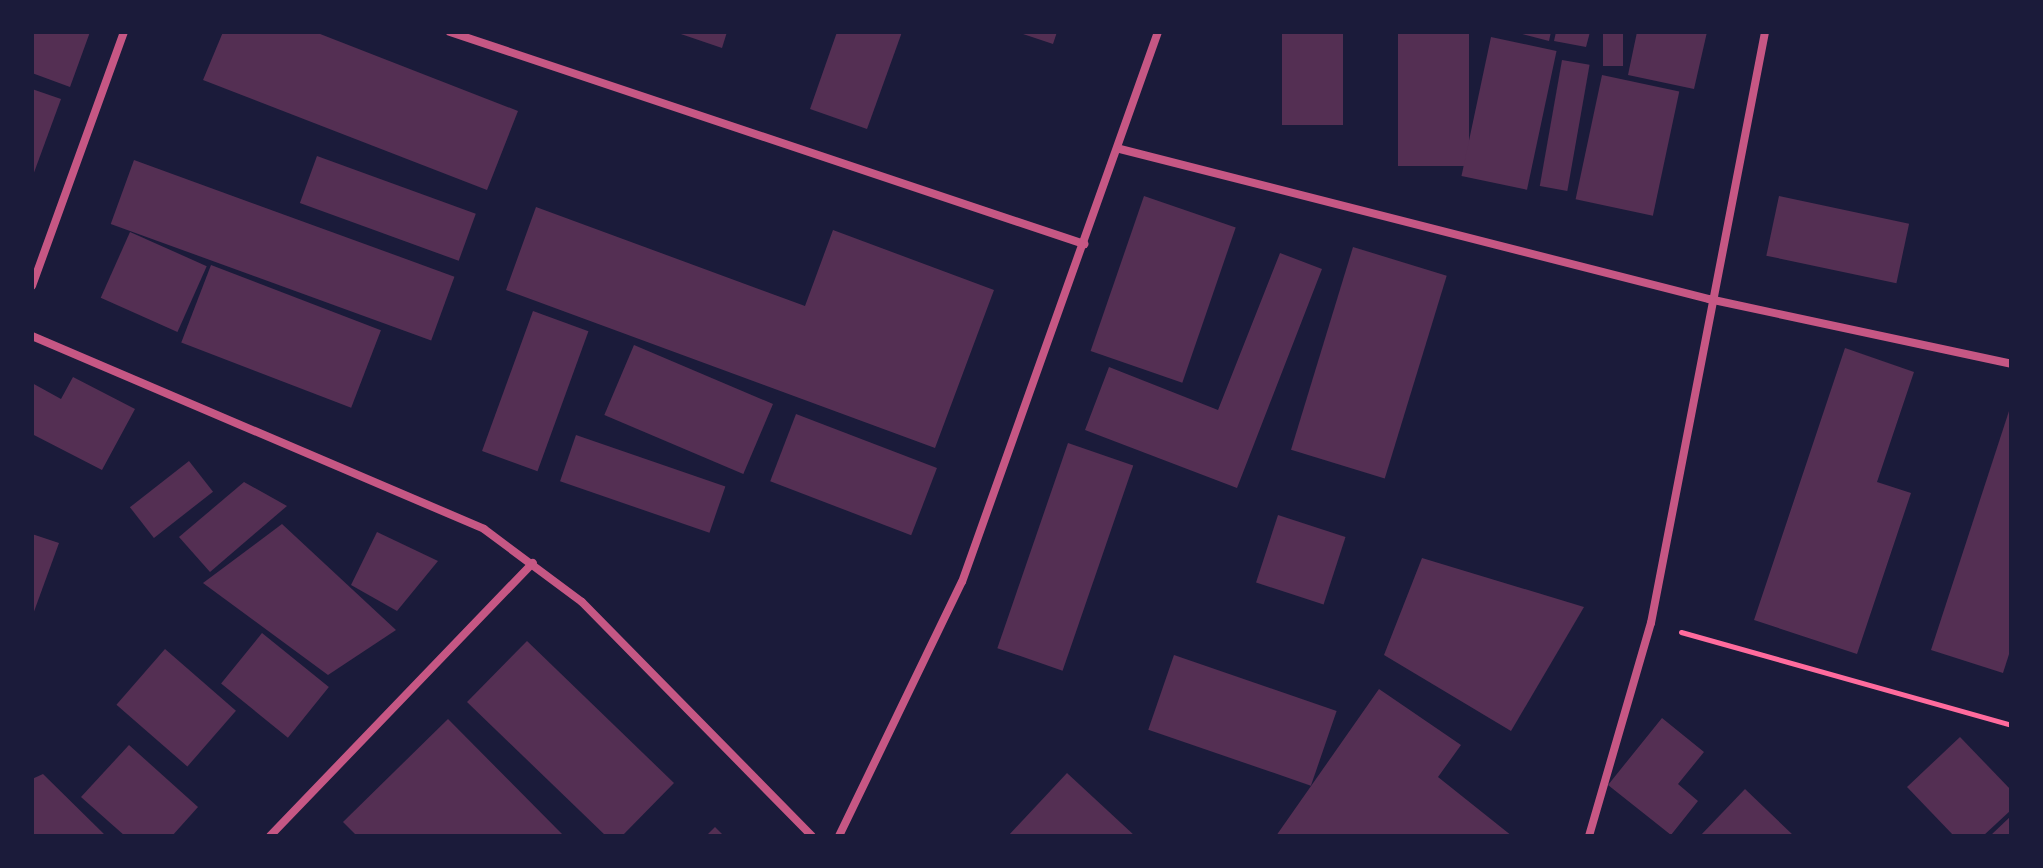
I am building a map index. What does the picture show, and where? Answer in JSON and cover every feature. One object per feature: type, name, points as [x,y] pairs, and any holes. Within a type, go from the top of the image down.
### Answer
[{"type":"street","points":[[32,286],[124,32]]},
{"type":"street","points":[[450,32],[1084,244]]},
{"type":"street","points":[[839,836],[962,582],[1120,149],[1158,32]]},
{"type":"street","points":[[1589,836],[1651,623],[1709,299],[1765,32]]},
{"type":"street","points":[[1120,149],[1709,299],[2011,364]]},
{"type":"street","points":[[32,336],[484,529],[582,602],[812,836]]},
{"type":"street","points":[[270,836],[533,563]]},
{"type":"path","points":[[1651,623],[2011,725]]},
{"type":"building","points":[[32,32],[90,32],[70,87],[32,73]]},
{"type":"building","points":[[223,32],[315,32],[518,111],[487,190],[203,80]]},
{"type":"building","points":[[675,32],[727,32],[722,48]]},
{"type":"building","points":[[837,32],[902,32],[867,129],[810,109]]},
{"type":"building","points":[[1017,32],[1057,32],[1053,44]]},
{"type":"building","points":[[1282,32],[1343,32],[1343,125],[1282,125]]},
{"type":"building","points":[[1398,32],[1469,32],[1469,166],[1398,166]]},
{"type":"building","points":[[1515,32],[1551,32],[1549,41]]},
{"type":"building","points":[[1556,32],[1590,32],[1586,47],[1554,41]]},
{"type":"building","points":[[1603,32],[1623,32],[1623,66],[1603,66]]},
{"type":"building","points":[[1637,32],[1707,32],[1694,89],[1628,75]]},
{"type":"building","points":[[1491,37],[1557,51],[1527,190],[1461,176]]},
{"type":"building","points":[[1562,60],[1590,65],[1567,191],[1540,186]]},
{"type":"building","points":[[1602,75],[1679,91],[1653,216],[1576,199]]},
{"type":"building","points":[[32,89],[61,99],[32,178]]},
{"type":"building","points":[[317,156],[476,214],[459,261],[300,203]]},
{"type":"building","points":[[134,160],[454,277],[431,341],[111,224]]},
{"type":"building","points":[[1144,196],[1236,228],[1182,383],[1091,351]]},
{"type":"building","points":[[1779,196],[1909,224],[1896,283],[1766,256]]},
{"type":"building","points":[[536,207],[805,306],[833,230],[994,290],[935,448],[506,290]]},
{"type":"building","points":[[130,232],[207,266],[177,332],[101,298]]},
{"type":"building","points":[[1353,247],[1447,276],[1385,478],[1291,450]]},
{"type":"building","points":[[1280,253],[1322,269],[1237,488],[1085,430],[1109,367],[1218,410]]},
{"type":"building","points":[[211,265],[381,330],[351,408],[181,342]]},
{"type":"building","points":[[533,311],[588,331],[537,471],[482,451]]},
{"type":"building","points":[[634,345],[773,404],[743,474],[604,415]]},
{"type":"building","points":[[1845,348],[1914,372],[1877,482],[1911,493],[1857,654],[1754,620]]},
{"type":"building","points":[[73,377],[135,409],[102,470],[32,434],[32,383],[61,399]]},
{"type":"building","points":[[2010,408],[2011,648],[2003,673],[1931,650]]},
{"type":"building","points":[[796,414],[937,468],[911,535],[770,481]]},
{"type":"building","points":[[576,435],[725,486],[709,533],[560,481]]},
{"type":"building","points":[[1068,443],[1133,465],[1063,671],[997,648]]},
{"type":"building","points":[[189,461],[213,492],[154,538],[130,507]]},
{"type":"building","points":[[244,482],[287,506],[210,572],[179,537]]},
{"type":"building","points":[[1278,515],[1346,537],[1324,604],[1256,583]]},
{"type":"building","points":[[282,524],[396,630],[328,675],[203,583]]},
{"type":"building","points":[[377,532],[438,561],[397,611],[351,585]]},
{"type":"building","points":[[32,534],[59,543],[32,617]]},
{"type":"building","points":[[1422,558],[1584,607],[1511,731],[1384,655]]},
{"type":"building","points":[[262,633],[329,687],[288,738],[221,684]]},
{"type":"building","points":[[527,641],[674,783],[622,836],[606,836],[467,702]]},
{"type":"building","points":[[165,649],[236,711],[187,767],[116,705]]},
{"type":"building","points":[[1174,655],[1337,711],[1311,786],[1148,730]]},
{"type":"building","points":[[1379,689],[1461,745],[1438,777],[1512,836],[1276,836]]},
{"type":"building","points":[[1662,718],[1704,752],[1678,784],[1698,801],[1671,835],[1608,785]]},
{"type":"building","points":[[448,719],[564,836],[357,836],[343,822]]},
{"type":"building","points":[[1960,737],[2011,790],[2011,810],[1983,836],[1954,836],[1907,787]]},
{"type":"building","points":[[129,745],[198,807],[172,836],[125,836],[81,797]]},
{"type":"building","points":[[1067,773],[1135,836],[1008,836]]},
{"type":"building","points":[[43,774],[106,836],[32,836],[32,779]]},
{"type":"building","points":[[1745,789],[1794,836],[1700,836]]},
{"type":"building","points":[[2011,816],[2011,836],[1990,836]]},
{"type":"building","points":[[715,827],[724,836],[706,836]]}]
